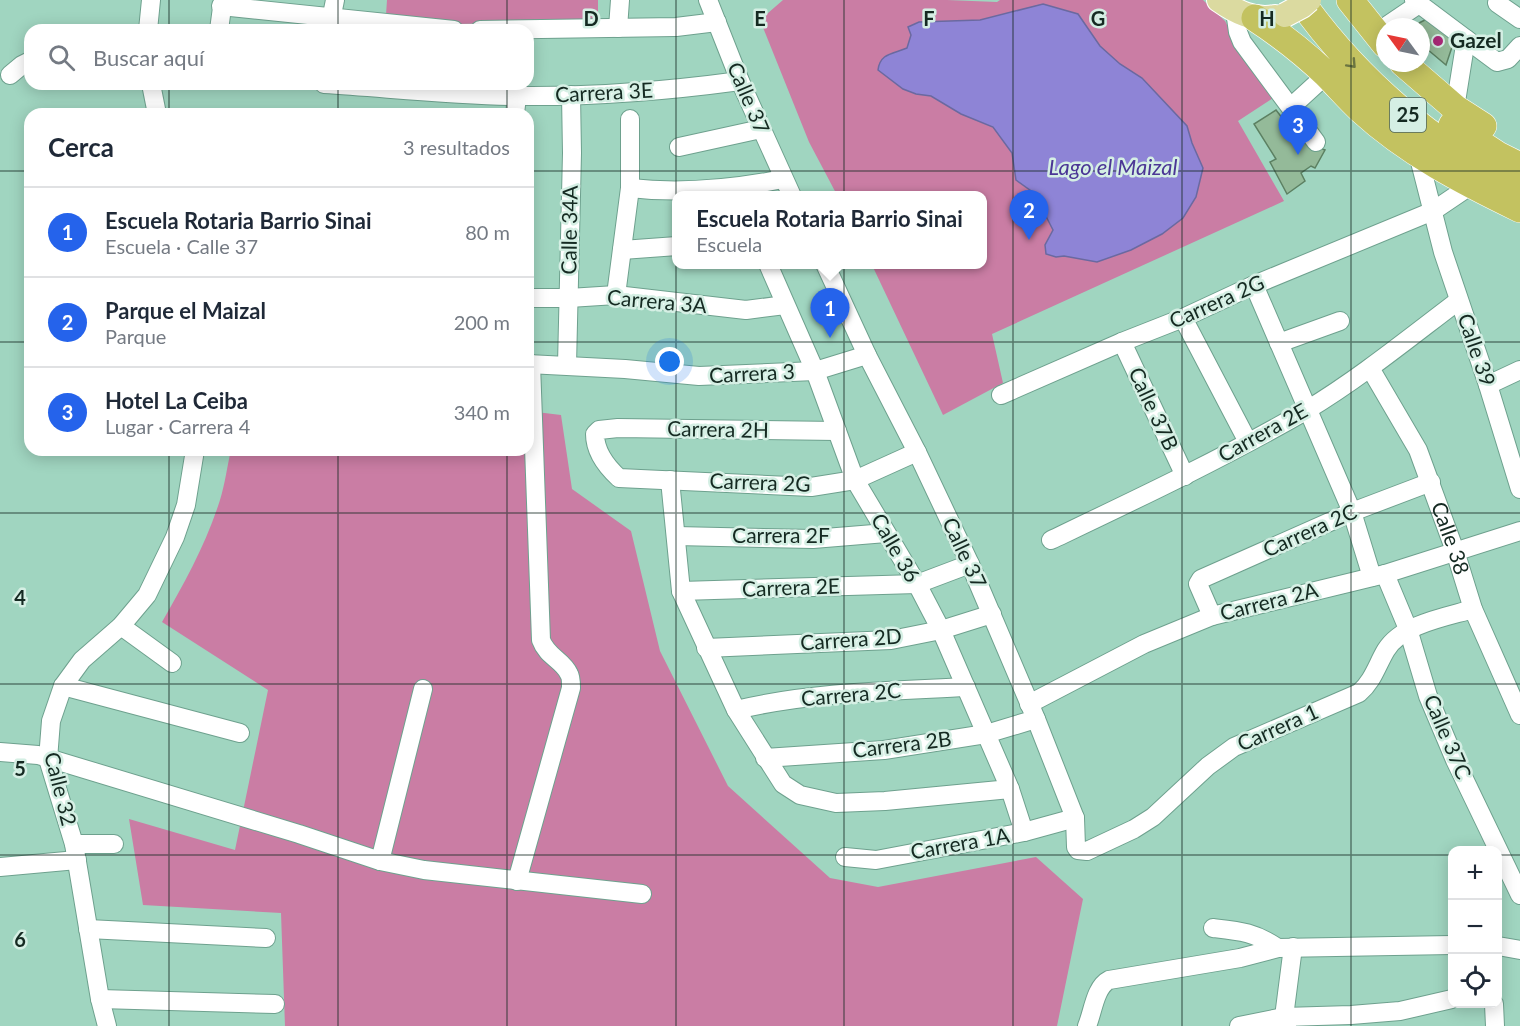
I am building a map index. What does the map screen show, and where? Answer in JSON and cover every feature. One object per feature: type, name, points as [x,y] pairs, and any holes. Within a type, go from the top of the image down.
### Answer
[{"type":"highway","points":[[1315,6],[1376,30]]},
{"type":"highway","name":"25","points":[[1315,6],[1410,94],[1467,136],[1520,166]]},
{"type":"highway","name":"25","points":[[1315,6],[1358,71],[1447,145],[1520,188]]},
{"type":"highway","points":[[1236,10],[1284,37],[1361,110],[1418,154],[1470,186],[1520,210]]},
{"type":"highway","points":[[1413,72],[1455,108],[1520,148]]},
{"type":"main road","points":[[1236,10],[1270,18],[1315,6]]},
{"type":"street","points":[[149,24],[151,0]]},
{"type":"street","points":[[618,28],[620,0]]},
{"type":"street","name":"Calle 37","points":[[708,0],[740,81],[790,191]]},
{"type":"street","points":[[1399,18],[1417,2],[1497,62],[1508,59],[1520,46]]},
{"type":"street","points":[[220,24],[222,3],[405,24]]},
{"type":"street","points":[[1497,3],[1520,19]]},
{"type":"street","points":[[1236,10],[1235,22],[1242,42],[1316,142]]},
{"type":"street","points":[[534,29],[676,27],[717,22]]},
{"type":"street","points":[[1455,108],[1466,39]]},
{"type":"street","points":[[10,75],[24,64]]},
{"type":"street","points":[[1291,107],[1326,75]]},
{"type":"street","name":"Carrera 3E","points":[[453,90],[516,105],[571,96],[652,91],[740,81]]},
{"type":"street","points":[[152,90],[156,108]]},
{"type":"street","name":"Calle 34A","points":[[567,365],[572,153],[571,96]]},
{"type":"street","points":[[616,295],[630,188],[630,118]]},
{"type":"street","points":[[679,147],[761,129]]},
{"type":"street","name":"Calle 39","points":[[1418,154],[1443,252],[1458,301],[1516,463],[1520,489]]},
{"type":"street","points":[[630,188],[695,191],[747,186],[783,179]]},
{"type":"street","points":[[1433,212],[1470,186]]},
{"type":"street","name":"Carrera 2G","points":[[1002,395],[1183,318],[1254,285],[1433,212]]},
{"type":"street","points":[[622,250],[672,246]]},
{"type":"street","name":"Calle 36","points":[[770,269],[815,371],[855,480],[917,584],[940,630],[1010,789],[1024,832]]},
{"type":"street","name":"Calle 37","points":[[827,269],[867,355],[917,452],[992,614],[1075,818],[1078,850]]},
{"type":"street","name":"Calle 37C","points":[[1254,285],[1378,575],[1408,629],[1428,696],[1455,760],[1518,883]]},
{"type":"street","name":"Carrera 3A","points":[[534,298],[616,295],[746,310],[785,305]]},
{"type":"street","name":"Carrera 2E","points":[[1051,540],[1185,476],[1308,409],[1370,368],[1458,301]]},
{"type":"street","points":[[1183,318],[1248,442]]},
{"type":"street","points":[[1279,343],[1340,321]]},
{"type":"street","name":"Calle 37B","points":[[1122,342],[1185,476]]},
{"type":"street","name":"Carrera 3","points":[[534,364],[699,376],[815,371],[867,355]]},
{"type":"street","name":"Calle 38","points":[[1370,368],[1404,424],[1431,482],[1473,609],[1520,715]]},
{"type":"street","points":[[1488,384],[1520,370]]},
{"type":"street","name":"Carrera 2H","points":[[603,461],[595,439],[595,434],[599,429],[837,431]]},
{"type":"street","name":"Carrera 2G","points":[[603,461],[619,478],[811,487],[855,480],[917,452]]},
{"type":"street","name":"Calle 32","points":[[107,1026],[100,999],[76,852],[48,759],[51,721],[63,686],[82,660],[121,626],[147,595],[175,537],[186,505],[194,456]]},
{"type":"street","points":[[517,881],[571,688],[570,674],[545,650],[541,640],[534,456]]},
{"type":"street","points":[[670,480],[681,591],[736,710],[783,784],[800,795],[836,803],[885,801],[1010,789]]},
{"type":"street","name":"Carrera 2C","points":[[1212,616],[1199,589],[1201,579],[1352,512],[1431,482]]},
{"type":"street","name":"Carrera 2A","points":[[1033,711],[1144,644],[1212,616],[1378,575],[1520,531]]},
{"type":"street","name":"Carrera 2F","points":[[676,536],[813,539],[886,533]]},
{"type":"street","name":"Carrera 2E","points":[[681,591],[917,584],[970,564]]},
{"type":"street","name":"Carrera 1","points":[[1078,850],[1087,851],[1153,817],[1208,766],[1234,747],[1359,693],[1372,680],[1386,650],[1408,629],[1473,609]]},
{"type":"street","name":"Carrera 2D","points":[[706,648],[891,640],[940,630],[992,614]]},
{"type":"street","points":[[121,626],[172,663]]},
{"type":"street","points":[[63,686],[240,733]]},
{"type":"street","name":"Carrera 2C","points":[[736,710],[770,702],[806,698],[966,687]]},
{"type":"street","points":[[380,861],[423,689]]},
{"type":"street","name":"Carrera 2B","points":[[765,758],[884,750],[986,734],[1033,711]]},
{"type":"street","points":[[0,752],[20,753],[48,759],[299,834],[380,861],[424,870],[642,894]]},
{"type":"street","name":"Carrera 1A","points":[[845,857],[876,860],[1024,832],[1075,818]]},
{"type":"street","points":[[0,867],[114,844]]},
{"type":"street","points":[[1213,928],[1246,932],[1286,947]]},
{"type":"street","points":[[88,929],[266,939]]},
{"type":"street","points":[[1087,1026],[1098,992],[1103,983],[1109,980],[1240,958],[1286,947],[1448,945]]},
{"type":"street","points":[[1285,1022],[1286,947]]},
{"type":"street","points":[[1502,947],[1520,950]]},
{"type":"street","points":[[100,999],[275,1004]]},
{"type":"street","points":[[1239,1026],[1401,1011],[1448,1000]]},
{"type":"street","points":[[1494,1008],[1495,1026]]},
{"type":"shaded area","points":[[387,0],[598,0],[598,21],[457,24],[386,15]]},
{"type":"shaded area","points":[[783,0],[997,2],[1000,0],[1203,0],[1225,21],[1245,60],[1273,98],[1238,121],[1284,201],[992,334],[1003,383],[943,415],[874,269],[987,269],[987,191],[835,191],[809,142],[760,20]]},
{"type":"shaded area","points":[[534,412],[561,415],[572,489],[631,531],[660,651],[728,786],[830,878],[878,887],[1036,857],[1083,899],[1057,1026],[285,1026],[281,913],[143,905],[129,819],[235,850],[268,690],[162,622],[202,547],[222,494],[230,456],[534,456]]},
{"type":"water","name":"Lago el Maizal","points":[[1043,4],[1078,14],[1100,46],[1120,64],[1142,78],[1187,126],[1203,168],[1196,197],[1183,218],[1162,234],[1131,250],[1097,262],[1046,254],[1045,245],[1053,230],[1034,193],[1016,180],[1012,153],[993,127],[961,114],[931,96],[903,89],[878,70],[884,57],[907,48],[911,35],[908,27],[919,22],[980,20]]},
{"type":"building","name":"Gazel","points":[[1430,19],[1455,38],[1446,65],[1430,52]]},
{"type":"building","points":[[1276,110],[1300,141],[1325,150],[1315,168],[1311,166],[1301,173],[1305,181],[1287,194],[1270,162],[1276,159],[1254,124]]},
{"type":"place","name":"Gazel","points":[[1438,41]]},
{"type":"place","name":"Hotel La Ceiba","points":[[1298,155]]},
{"type":"place","name":"Parque el Maizal","points":[[1029,240]]},
{"type":"place","name":"Escuela Rotaria Barrio Sinai","points":[[830,338]]}]
